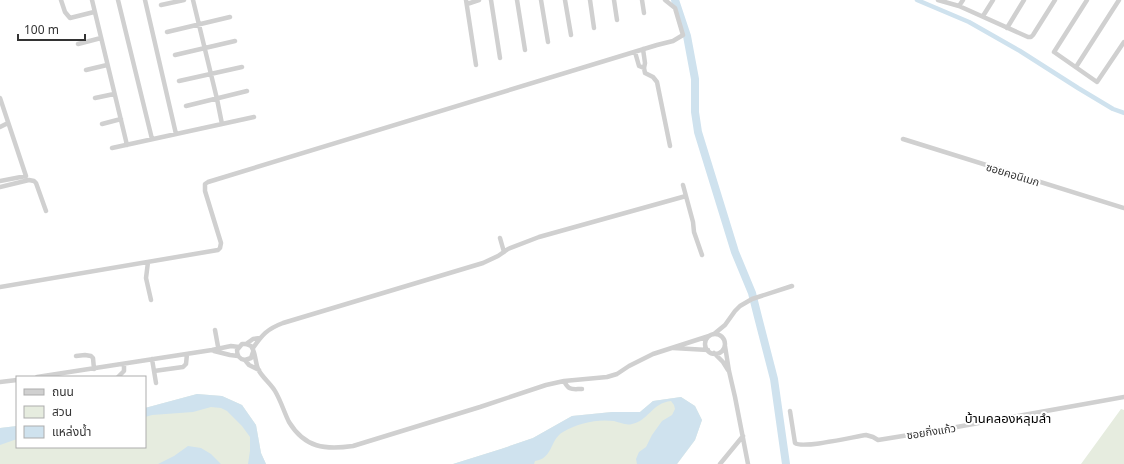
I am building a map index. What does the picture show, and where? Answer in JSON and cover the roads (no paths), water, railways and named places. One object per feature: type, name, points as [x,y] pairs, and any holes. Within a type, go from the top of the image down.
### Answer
[{"type":"street","points":[[61,0],[65,12],[70,18],[94,12]]},
{"type":"street","points":[[92,0],[127,145]]},
{"type":"street","points":[[118,0],[152,139]]},
{"type":"street","points":[[145,0],[176,134]]},
{"type":"street","points":[[161,5],[184,0]]},
{"type":"street","points":[[193,0],[222,124]]},
{"type":"street","points":[[476,65],[467,2],[478,0]]},
{"type":"street","points":[[491,0],[500,58]]},
{"type":"street","points":[[517,0],[525,50]]},
{"type":"street","points":[[541,0],[548,42]]},
{"type":"street","points":[[565,0],[571,35]]},
{"type":"street","points":[[590,0],[594,28]]},
{"type":"street","points":[[614,0],[617,20]]},
{"type":"street","points":[[642,0],[644,13]]},
{"type":"street","points":[[0,287],[218,250],[221,243],[205,191],[205,184],[212,180],[673,41],[684,35],[675,8],[665,0]]},
{"type":"street","points":[[938,0],[959,6],[1028,37],[1031,37],[1055,0]]},
{"type":"street","points":[[959,6],[963,0]]},
{"type":"street","points":[[983,16],[993,0]]},
{"type":"street","points":[[1007,28],[1024,0]]},
{"type":"street","points":[[1087,0],[1054,52],[1097,82],[1124,42]]},
{"type":"street","points":[[1076,67],[1119,0]]},
{"type":"street","points":[[167,32],[230,16]]},
{"type":"street","points":[[78,44],[101,38]]},
{"type":"street","points":[[175,55],[236,41]]},
{"type":"street","points":[[643,49],[645,73],[653,77],[657,82],[670,146]]},
{"type":"street","points":[[635,52],[640,66],[644,68]]},
{"type":"street","points":[[86,70],[107,65]]},
{"type":"street","points":[[179,81],[242,67]]},
{"type":"street","points":[[186,106],[247,91]]},
{"type":"street","points":[[95,98],[114,94]]},
{"type":"street","points":[[0,98],[26,176],[0,181]]},
{"type":"street","points":[[112,148],[254,117]]},
{"type":"street","points":[[102,124],[121,119]]},
{"type":"street","points":[[0,127],[8,123]]},
{"type":"street","name":"ซอยคอนิเมก","points":[[902,139],[1124,208]]},
{"type":"street","points":[[0,186],[29,180],[34,181],[46,211]]},
{"type":"street","points":[[683,185],[693,222],[694,232],[702,255]]},
{"type":"street","points":[[245,360],[251,358],[253,350],[260,338],[269,329],[283,323],[483,263],[515,246],[538,237],[686,196]]},
{"type":"street","points":[[500,238],[504,252]]},
{"type":"street","points":[[148,262],[146,278],[151,300]]},
{"type":"street","points":[[44,376],[212,350],[218,351],[238,356],[242,360],[245,360],[249,366],[258,370],[275,390],[289,421],[296,432],[308,442],[322,447],[337,448],[353,446],[564,380],[607,378],[653,354],[714,334],[725,325],[740,306],[752,299],[792,286]]},
{"type":"street","points":[[725,325],[725,346],[729,371],[748,464]]},
{"type":"street","points":[[215,330],[218,351]]},
{"type":"street","points":[[714,334],[720,335],[725,340]]},
{"type":"street","points":[[708,350],[705,344],[709,336]]},
{"type":"street","points":[[218,351],[230,346],[239,347],[242,344],[246,344],[252,340],[260,338]]},
{"type":"street","points":[[246,344],[251,346],[253,350],[257,361],[258,370]]},
{"type":"street","points":[[714,354],[721,352],[725,346]]},
{"type":"street","points":[[238,356],[237,350],[239,347]]},
{"type":"street","points":[[670,348],[708,350],[723,362],[729,371]]},
{"type":"street","points":[[154,372],[183,367],[186,364],[187,354]]},
{"type":"street","points":[[76,356],[91,356],[93,358],[94,369]]},
{"type":"street","points":[[152,359],[156,383]]},
{"type":"street","points":[[119,376],[124,371],[124,364]]},
{"type":"street","points":[[0,382],[16,380]]},
{"type":"street","points":[[564,380],[567,387],[582,389]]},
{"type":"street","name":"ซอยกิ่งแก้ว","points":[[790,411],[795,443],[797,445],[806,445],[866,435],[878,440],[1124,396]]},
{"type":"street","points":[[720,464],[743,436]]},
{"type":"water","points":[[197,394],[222,396],[242,405],[256,425],[261,453],[266,464],[248,464],[250,437],[242,426],[227,411],[221,408],[211,407],[193,412],[146,417],[146,408]]},
{"type":"water","points":[[681,397],[695,406],[702,420],[695,440],[677,464],[637,464],[636,459],[639,452],[646,447],[662,421],[672,415],[675,409],[671,401],[659,405],[642,419],[632,424],[614,421],[588,422],[569,429],[555,439],[549,453],[541,459],[535,461],[534,464],[453,464],[533,438],[572,416],[612,412],[640,412],[653,401]]},
{"type":"water","points":[[16,426],[16,439],[0,445],[0,428]]},
{"type":"water","points":[[188,446],[201,448],[211,454],[221,464],[158,464],[174,456]]},
{"type":"waterway","points":[[675,0],[687,36],[695,79],[695,112],[698,132],[735,252],[752,293],[774,379],[786,464]]},
{"type":"waterway","points":[[917,0],[969,22],[1020,51],[1113,109],[1124,113]]},
{"type":"district","name":"บ้านคลองหลุมลำ","points":[[1008,418]]}]
